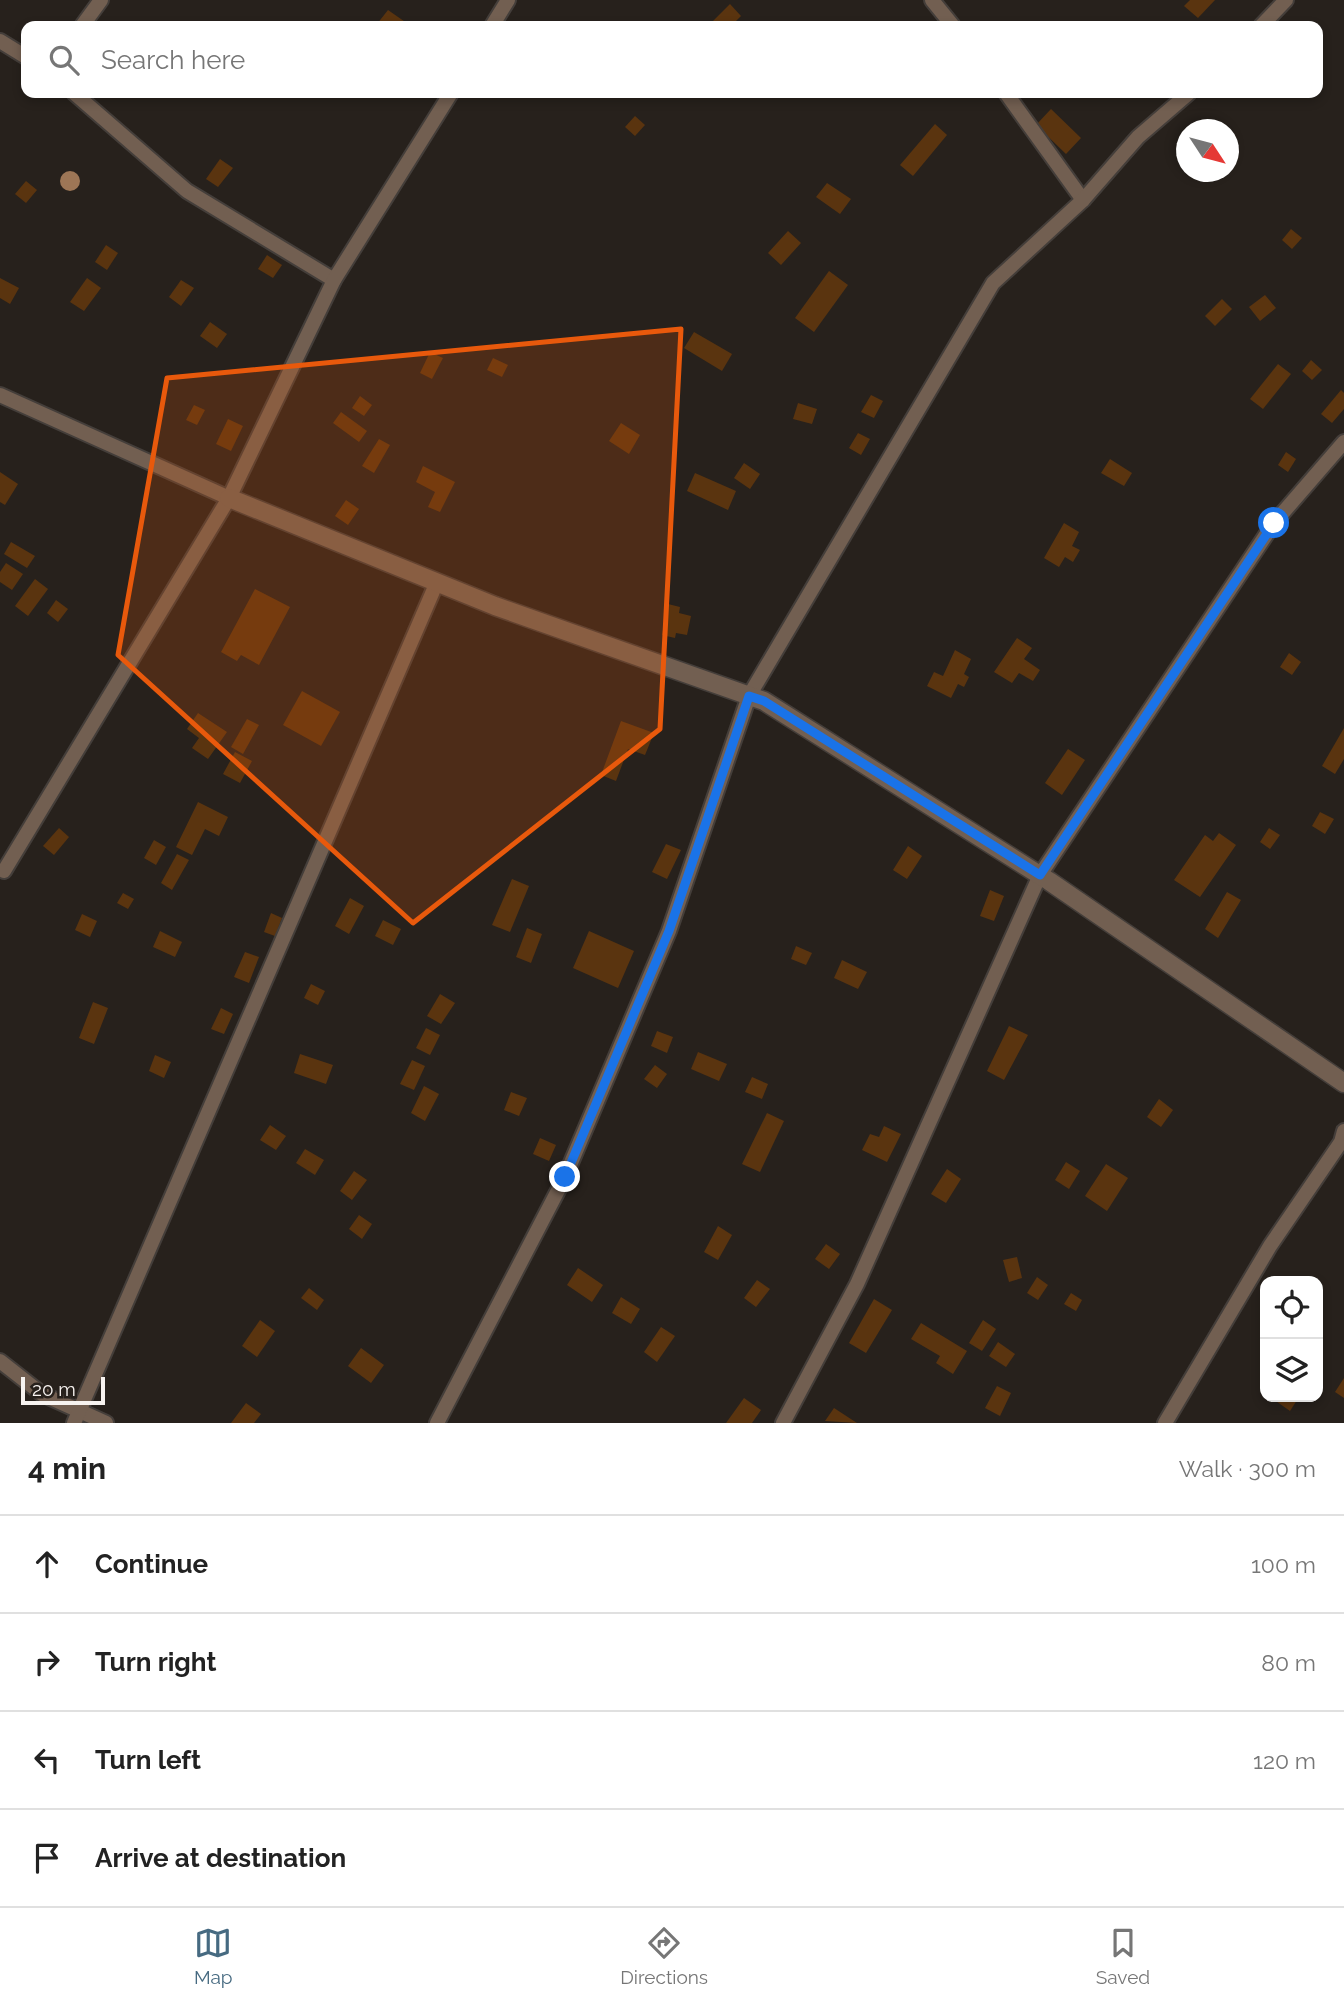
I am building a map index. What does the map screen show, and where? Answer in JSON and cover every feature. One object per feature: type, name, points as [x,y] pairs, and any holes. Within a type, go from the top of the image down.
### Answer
[{"type":"street","points":[[229,498],[437,582],[764,701],[1040,875],[1344,1083]]},
{"type":"lane","points":[[86,21],[101,0]]},
{"type":"lane","points":[[495,21],[508,0]]},
{"type":"lane","points":[[932,0],[949,21]]},
{"type":"lane","points":[[1266,21],[1286,0]]},
{"type":"lane","points":[[0,41],[21,54]]},
{"type":"lane","points":[[80,98],[187,191],[334,280]]},
{"type":"lane","points":[[4,870],[229,498],[334,280],[448,98]]},
{"type":"lane","points":[[1010,98],[1083,200]]},
{"type":"lane","points":[[437,1423],[565,1177],[669,931],[749,696],[993,283],[1083,200],[1138,137],[1183,98]]},
{"type":"lane","points":[[0,395],[229,498]]},
{"type":"lane","points":[[783,1423],[857,1284],[1040,875],[1274,523],[1344,442]]},
{"type":"lane","points":[[77,1417],[437,582]]},
{"type":"lane","points":[[1165,1423],[1270,1246],[1341,1142],[1344,1131]]},
{"type":"lane","points":[[0,1360],[42,1394],[77,1417],[106,1423]]},
{"type":"highlighted area","points":[[681,329],[660,729],[413,923],[118,655],[167,378]]},
{"type":"building","points":[[1190,0],[1215,0],[1198,18],[1184,6]]},
{"type":"building","points":[[730,4],[741,16],[736,21],[713,21]]},
{"type":"building","points":[[388,10],[404,21],[379,21]]},
{"type":"building","points":[[1051,109],[1081,138],[1066,154],[1036,125]]},
{"type":"building","points":[[635,116],[645,125],[635,136],[625,127]]},
{"type":"building","points":[[935,124],[947,135],[913,176],[900,165]]},
{"type":"building","points":[[220,159],[233,168],[218,187],[206,179]]},
{"type":"building","points":[[26,181],[37,190],[26,203],[15,194]]},
{"type":"building","points":[[827,183],[851,199],[840,214],[816,197]]},
{"type":"building","points":[[1291,229],[1302,238],[1292,249],[1282,240]]},
{"type":"building","points":[[788,231],[801,243],[781,265],[768,253]]},
{"type":"building","points":[[106,245],[118,253],[107,270],[95,262]]},
{"type":"building","points":[[267,255],[282,265],[273,278],[258,269]]},
{"type":"building","points":[[829,271],[848,285],[814,332],[795,318]]},
{"type":"building","points":[[0,278],[19,288],[10,304],[0,298]]},
{"type":"building","points":[[87,278],[101,288],[84,311],[70,302]]},
{"type":"building","points":[[181,280],[194,288],[181,306],[169,297]]},
{"type":"building","points":[[1265,295],[1276,308],[1260,321],[1249,307]]},
{"type":"building","points":[[1222,299],[1232,309],[1215,326],[1205,316]]},
{"type":"building","points":[[210,322],[227,334],[217,348],[200,336]]},
{"type":"building","points":[[694,332],[732,354],[722,371],[684,348]]},
{"type":"building","points":[[430,352],[443,358],[432,379],[420,373]]},
{"type":"building","points":[[493,358],[508,365],[502,377],[487,370]]},
{"type":"building","points":[[1311,360],[1322,370],[1312,380],[1302,371]]},
{"type":"building","points":[[1278,364],[1291,374],[1263,409],[1250,399]]},
{"type":"building","points":[[1341,390],[1344,393],[1344,409],[1332,423],[1321,414]]},
{"type":"building","points":[[871,395],[883,401],[874,418],[861,412]]},
{"type":"building","points":[[360,396],[372,405],[364,416],[352,408]]},
{"type":"building","points":[[798,403],[817,409],[812,424],[793,419]]},
{"type":"building","points":[[194,405],[205,410],[197,425],[186,420]]},
{"type":"building","points":[[341,412],[367,431],[359,442],[333,423]]},
{"type":"building","points":[[228,419],[243,426],[231,451],[216,444]]},
{"type":"building","points":[[621,423],[640,435],[629,454],[609,441]]},
{"type":"building","points":[[858,433],[870,439],[861,455],[849,448]]},
{"type":"building","points":[[379,439],[390,445],[374,473],[362,466]]},
{"type":"building","points":[[1286,452],[1296,459],[1288,472],[1278,465]]},
{"type":"building","points":[[1110,459],[1132,473],[1124,486],[1101,473]]},
{"type":"building","points":[[744,463],[760,474],[750,489],[734,478]]},
{"type":"building","points":[[423,466],[455,482],[440,512],[428,507],[435,492],[416,482]]},
{"type":"building","points":[[0,472],[18,484],[5,505],[0,502]]},
{"type":"building","points":[[695,473],[736,491],[728,510],[687,491]]},
{"type":"building","points":[[346,500],[359,509],[348,525],[335,516]]},
{"type":"building","points":[[1064,523],[1079,532],[1072,546],[1080,550],[1073,562],[1065,557],[1059,567],[1044,558]]},
{"type":"building","points":[[11,542],[35,556],[27,568],[4,554]]},
{"type":"building","points":[[6,563],[23,574],[12,590],[0,582],[0,572]]},
{"type":"building","points":[[35,579],[48,589],[28,616],[15,606]]},
{"type":"building","points":[[255,589],[290,607],[259,665],[241,655],[237,661],[221,652]]},
{"type":"building","points":[[56,600],[68,609],[58,622],[47,613]]},
{"type":"building","points":[[668,604],[680,607],[679,613],[691,616],[687,635],[676,633],[675,638],[662,635]]},
{"type":"building","points":[[1017,638],[1032,648],[1024,659],[1040,670],[1033,681],[1019,673],[1012,683],[994,672]]},
{"type":"building","points":[[955,650],[971,659],[964,674],[969,677],[964,687],[958,684],[951,698],[927,686],[934,672],[943,676]]},
{"type":"building","points":[[1289,653],[1301,662],[1292,675],[1280,667]]},
{"type":"building","points":[[302,691],[340,712],[321,746],[283,725]]},
{"type":"building","points":[[198,713],[227,732],[208,759],[192,748],[199,738],[187,729]]},
{"type":"building","points":[[247,719],[259,725],[243,754],[231,747]]},
{"type":"building","points":[[621,721],[654,733],[645,755],[628,749],[616,781],[601,775]]},
{"type":"building","points":[[1344,728],[1344,759],[1335,774],[1322,766]]},
{"type":"building","points":[[1068,749],[1085,760],[1062,795],[1045,783]]},
{"type":"building","points":[[235,752],[252,761],[240,783],[223,774]]},
{"type":"building","points":[[198,802],[228,817],[219,836],[205,829],[192,855],[176,847]]},
{"type":"building","points":[[1320,812],[1334,819],[1325,834],[1312,826]]},
{"type":"building","points":[[59,828],[69,837],[54,855],[43,846]]},
{"type":"building","points":[[1269,828],[1280,835],[1270,849],[1260,842]]},
{"type":"building","points":[[1219,833],[1236,845],[1200,897],[1174,880],[1205,835],[1213,841]]},
{"type":"building","points":[[154,840],[166,847],[156,865],[144,858]]},
{"type":"building","points":[[666,844],[681,850],[667,879],[652,872]]},
{"type":"building","points":[[908,846],[922,856],[907,879],[893,870]]},
{"type":"building","points":[[177,854],[189,860],[172,890],[161,883]]},
{"type":"building","points":[[512,879],[529,886],[510,932],[492,925]]},
{"type":"building","points":[[990,890],[1004,896],[994,921],[980,916]]},
{"type":"building","points":[[1227,892],[1241,900],[1218,938],[1205,929]]},
{"type":"building","points":[[123,893],[134,899],[128,909],[117,903]]},
{"type":"building","points":[[350,898],[364,906],[349,934],[335,926]]},
{"type":"building","points":[[271,913],[282,918],[275,936],[264,932]]},
{"type":"building","points":[[82,914],[97,921],[90,937],[75,930]]},
{"type":"building","points":[[383,920],[401,929],[393,945],[375,936]]},
{"type":"building","points":[[527,928],[542,934],[531,963],[516,957]]},
{"type":"building","points":[[160,931],[182,942],[175,957],[153,947]]},
{"type":"building","points":[[589,931],[634,951],[618,988],[573,968]]},
{"type":"building","points":[[796,946],[812,953],[806,965],[791,959]]},
{"type":"building","points":[[245,952],[259,957],[249,983],[234,977]]},
{"type":"building","points":[[842,960],[867,972],[858,989],[834,978]]},
{"type":"building","points":[[311,984],[325,991],[318,1005],[304,998]]},
{"type":"building","points":[[440,994],[455,1003],[441,1024],[427,1016]]},
{"type":"building","points":[[93,1002],[108,1008],[94,1044],[79,1038]]},
{"type":"building","points":[[221,1008],[233,1014],[224,1034],[211,1029]]},
{"type":"building","points":[[1009,1026],[1028,1035],[1004,1080],[987,1071]]},
{"type":"building","points":[[426,1028],[440,1035],[430,1055],[416,1048]]},
{"type":"building","points":[[657,1031],[673,1037],[667,1053],[651,1046]]},
{"type":"building","points":[[698,1052],[727,1064],[719,1081],[691,1069]]},
{"type":"building","points":[[300,1054],[333,1065],[326,1084],[294,1073]]},
{"type":"building","points":[[155,1055],[171,1062],[164,1078],[149,1071]]},
{"type":"building","points":[[412,1060],[425,1066],[414,1090],[400,1084]]},
{"type":"building","points":[[655,1065],[667,1074],[657,1088],[644,1079]]},
{"type":"building","points":[[752,1077],[768,1084],[762,1099],[745,1092]]},
{"type":"building","points":[[424,1086],[439,1094],[425,1121],[411,1113]]},
{"type":"building","points":[[511,1092],[527,1098],[519,1116],[504,1110]]},
{"type":"building","points":[[1159,1099],[1173,1110],[1161,1127],[1147,1117]]},
{"type":"building","points":[[767,1113],[784,1121],[760,1172],[742,1164]]},
{"type":"building","points":[[270,1125],[286,1136],[276,1150],[260,1140]]},
{"type":"building","points":[[884,1126],[901,1134],[887,1162],[862,1150],[870,1134],[879,1137]]},
{"type":"building","points":[[540,1138],[556,1145],[549,1161],[533,1154]]},
{"type":"building","points":[[305,1149],[324,1160],[315,1175],[296,1163]]},
{"type":"building","points":[[1066,1162],[1080,1171],[1069,1189],[1055,1180]]},
{"type":"building","points":[[1106,1164],[1128,1178],[1107,1211],[1085,1196]]},
{"type":"building","points":[[947,1169],[961,1179],[946,1203],[931,1194]]},
{"type":"building","points":[[354,1171],[367,1180],[352,1200],[340,1191]]},
{"type":"building","points":[[359,1215],[372,1224],[362,1239],[349,1229]]},
{"type":"building","points":[[718,1226],[732,1235],[718,1260],[704,1252]]},
{"type":"building","points":[[826,1244],[840,1254],[829,1269],[815,1259]]},
{"type":"building","points":[[1017,1257],[1022,1278],[1009,1282],[1003,1260]]},
{"type":"building","points":[[578,1268],[603,1285],[592,1302],[567,1285]]},
{"type":"building","points":[[1037,1277],[1048,1285],[1038,1300],[1027,1293]]},
{"type":"building","points":[[757,1280],[770,1289],[756,1307],[744,1298]]},
{"type":"building","points":[[309,1288],[324,1300],[317,1310],[301,1298]]},
{"type":"building","points":[[1071,1293],[1082,1300],[1076,1311],[1064,1304]]},
{"type":"building","points":[[621,1297],[640,1309],[631,1324],[612,1313]]},
{"type":"building","points":[[874,1299],[892,1310],[866,1353],[849,1343]]},
{"type":"building","points":[[260,1320],[275,1331],[257,1357],[242,1346]]},
{"type":"building","points":[[983,1320],[996,1329],[982,1351],[969,1343]]},
{"type":"building","points":[[921,1323],[967,1351],[953,1374],[936,1363],[940,1356],[911,1339]]},
{"type":"building","points":[[661,1327],[675,1336],[657,1362],[644,1352]]},
{"type":"building","points":[[998,1342],[1015,1354],[1006,1367],[989,1356]]},
{"type":"building","points":[[361,1348],[384,1365],[371,1383],[348,1366]]},
{"type":"building","points":[[1344,1378],[1344,1398],[1335,1392]]},
{"type":"building","points":[[997,1386],[1011,1393],[1000,1416],[985,1408]]},
{"type":"building","points":[[744,1398],[761,1410],[752,1423],[726,1423]]},
{"type":"building","points":[[1277,1402],[1296,1402],[1290,1411]]},
{"type":"building","points":[[246,1403],[261,1414],[254,1423],[231,1423]]},
{"type":"building","points":[[834,1408],[857,1423],[825,1421]]},
{"type":"route","points":[[565,1177],[669,931],[749,696],[764,701],[1040,875],[1274,523]]}]
